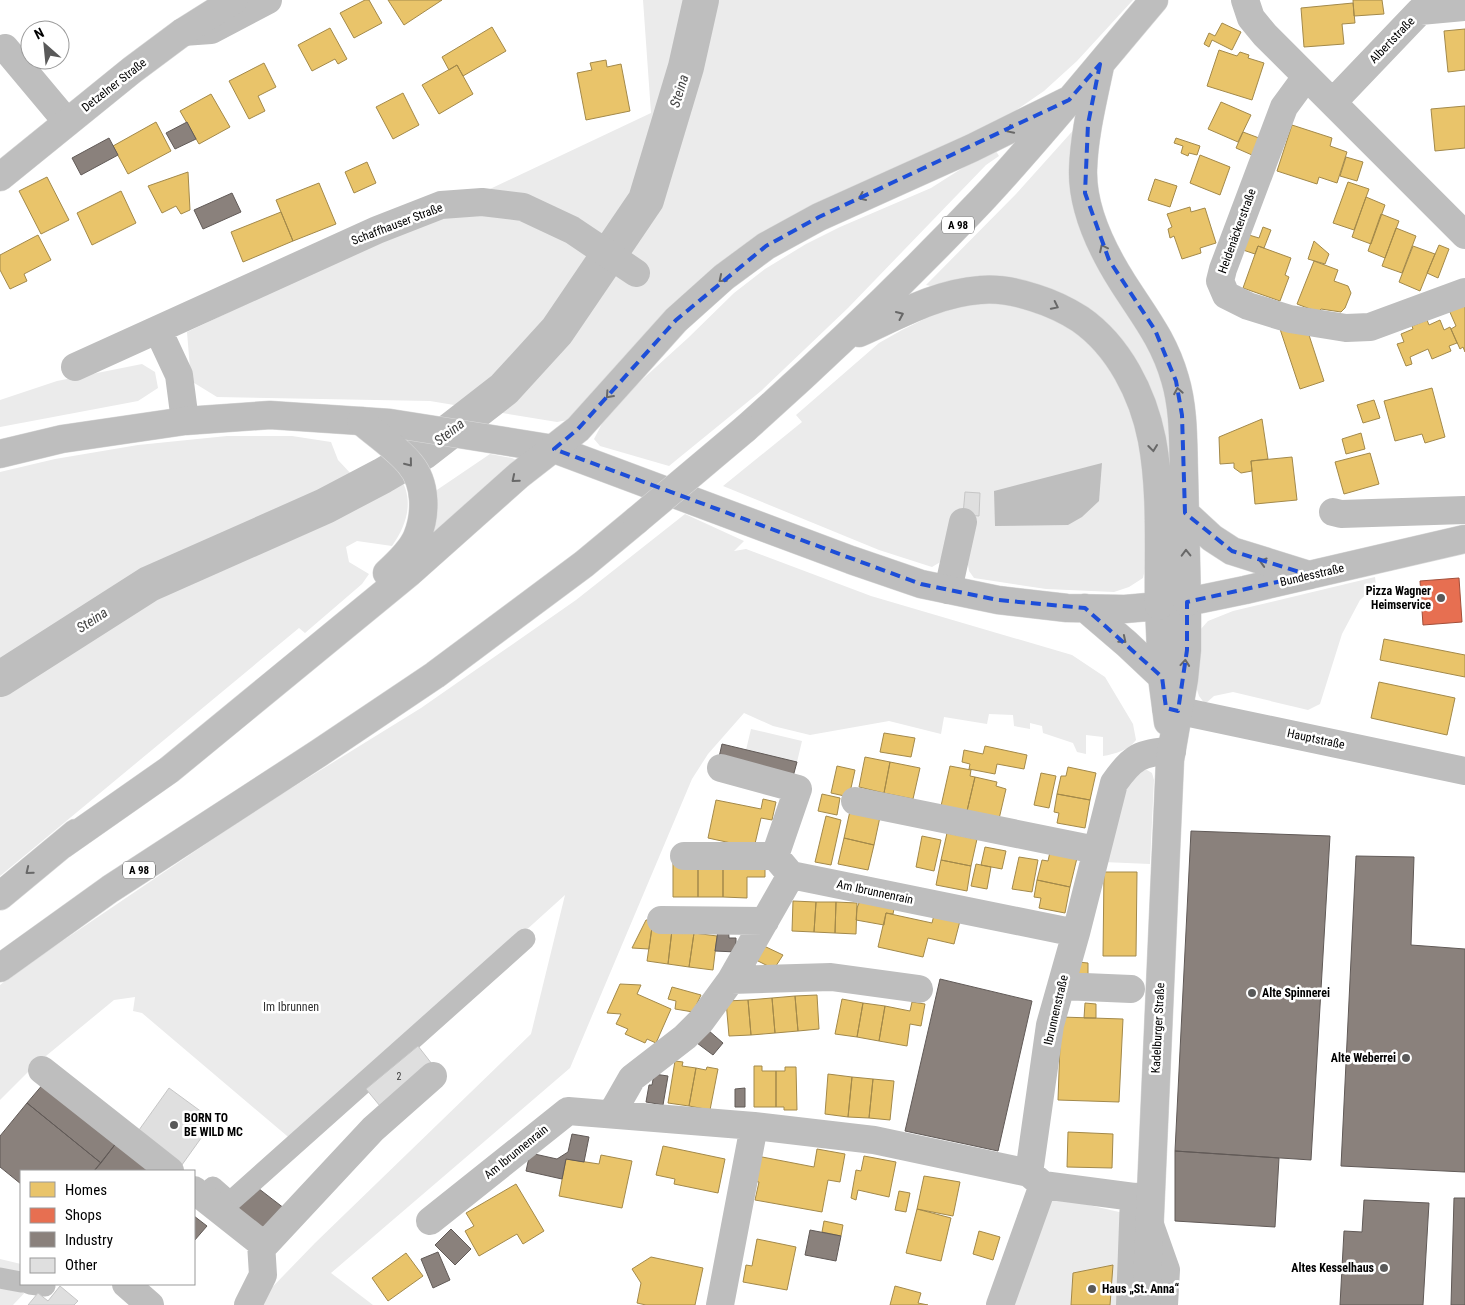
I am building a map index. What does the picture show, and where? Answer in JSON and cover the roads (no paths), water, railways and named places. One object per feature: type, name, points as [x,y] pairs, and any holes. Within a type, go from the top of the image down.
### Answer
[{"type":"main road","name":"Detzelner Straße","points":[[0,177],[183,32],[234,0]]},
{"type":"main road","points":[[183,32],[211,30],[268,0]]},
{"type":"main road","name":"A 98","points":[[0,968],[110,889],[435,675],[584,564],[694,473],[745,429],[839,342],[928,256],[982,200],[1154,0]]},
{"type":"main road","points":[[1245,0],[1252,18],[1260,29],[1306,78],[1460,220]]},
{"type":"main road","name":"Albertstraße","points":[[1333,102],[1420,11],[1465,7]]},
{"type":"main road","points":[[5,48],[67,122]]},
{"type":"main road","name":"Kadelburger Straße","points":[[1100,64],[1083,171],[1088,211],[1105,252],[1123,284],[1155,330],[1168,356],[1176,381],[1182,415],[1187,650],[1172,709],[1172,751],[1145,1205],[1146,1305]]},
{"type":"main road","name":"Heidenäckerstraße","points":[[1306,78],[1284,107],[1255,182],[1223,269],[1220,282],[1226,294],[1248,306],[1290,319],[1346,328],[1370,327],[1465,292]]},
{"type":"main road","points":[[62,845],[169,770],[409,573],[519,475],[578,429],[676,320],[724,277],[766,246],[819,217],[972,148],[1069,100]]},
{"type":"main road","name":"Schaffhauser Straße","points":[[75,367],[376,230],[442,205],[482,202],[522,207],[572,230],[636,273]]},
{"type":"main road","name":"Kadelburger Straße","points":[[839,342],[944,297],[980,290],[1015,291],[1051,304],[1080,319],[1106,342],[1128,373],[1143,405],[1152,440],[1157,485],[1162,677],[1172,709]]},
{"type":"main road","points":[[158,330],[179,375],[185,421]]},
{"type":"main road","points":[[0,454],[62,439],[185,421],[270,415],[376,426],[412,466],[420,483],[424,502],[416,538],[407,552],[389,571],[0,896]]},
{"type":"main road","name":"Bundesstraße","points":[[376,426],[498,440],[554,449],[882,572],[948,590],[1031,605],[1125,609],[1187,602],[1465,539]]},
{"type":"main road","points":[[1333,512],[1341,514],[1465,510]]},
{"type":"main road","points":[[1185,513],[1212,538],[1232,551],[1310,575]]},
{"type":"main road","points":[[948,590],[962,522]]},
{"type":"main road","points":[[1085,608],[1162,677]]},
{"type":"main road","name":"Hauptstraße","points":[[1172,709],[1465,770]]},
{"type":"main road","name":"Ibrunnenstraße","points":[[1000,1305],[1036,1179],[1050,1025],[1076,933],[1114,783],[1124,769],[1138,757],[1151,752],[1172,751]]},
{"type":"main road","points":[[612,1113],[632,1078],[696,1026],[731,980],[765,921],[783,866],[798,789],[721,768]]},
{"type":"main road","points":[[855,801],[1096,850]]},
{"type":"main road","name":"Am Ibrunnenrain","points":[[684,856],[783,866],[1076,933]]},
{"type":"main road","points":[[661,920],[765,921]]},
{"type":"main road","points":[[731,980],[831,977],[919,989]]},
{"type":"main road","points":[[1061,986],[1131,989]]},
{"type":"main road","points":[[42,1070],[169,1170]]},
{"type":"main road","points":[[262,1248],[373,1129],[433,1076]]},
{"type":"main road","name":"Am Ibrunnenrain","points":[[430,1220],[568,1110],[754,1126],[874,1140],[1145,1205]]},
{"type":"main road","points":[[720,1305],[754,1126]]},
{"type":"main road","points":[[195,1191],[261,1243],[263,1275],[248,1305]]},
{"type":"main road","points":[[1130,1305],[1145,1205]]},
{"type":"main road","points":[[1145,1205],[1166,1270],[1164,1305]]},
{"type":"main road","points":[[127,1285],[150,1305]]},
{"type":"waterway","name":"Steina","points":[[0,679],[149,584],[325,506],[382,476],[423,452],[504,389],[557,331],[646,200],[686,67],[701,0]]},
{"type":"waterway","points":[[213,1187],[230,1202],[525,939]]},
{"type":"waterway","points":[[0,1278],[20,1282]]},
{"type":"waterway","points":[[38,1285],[45,1286]]},
{"type":"place","name":"Pizza Wagner Heimservice","points":[[1441,598]]},
{"type":"place","name":"Alte Spinnerei","points":[[1252,993]]},
{"type":"place","name":"Alte Weberrei","points":[[1406,1058]]},
{"type":"place","name":"BORN TO BE WILD MC","points":[[174,1125]]},
{"type":"place","name":"Altes Kesselhaus","points":[[1384,1268]]},
{"type":"place","name":"Haus „St. Anna“","points":[[1092,1289]]},
{"type":"park label","name":"Im Ibrunnen","points":[[291,1007]]}]
